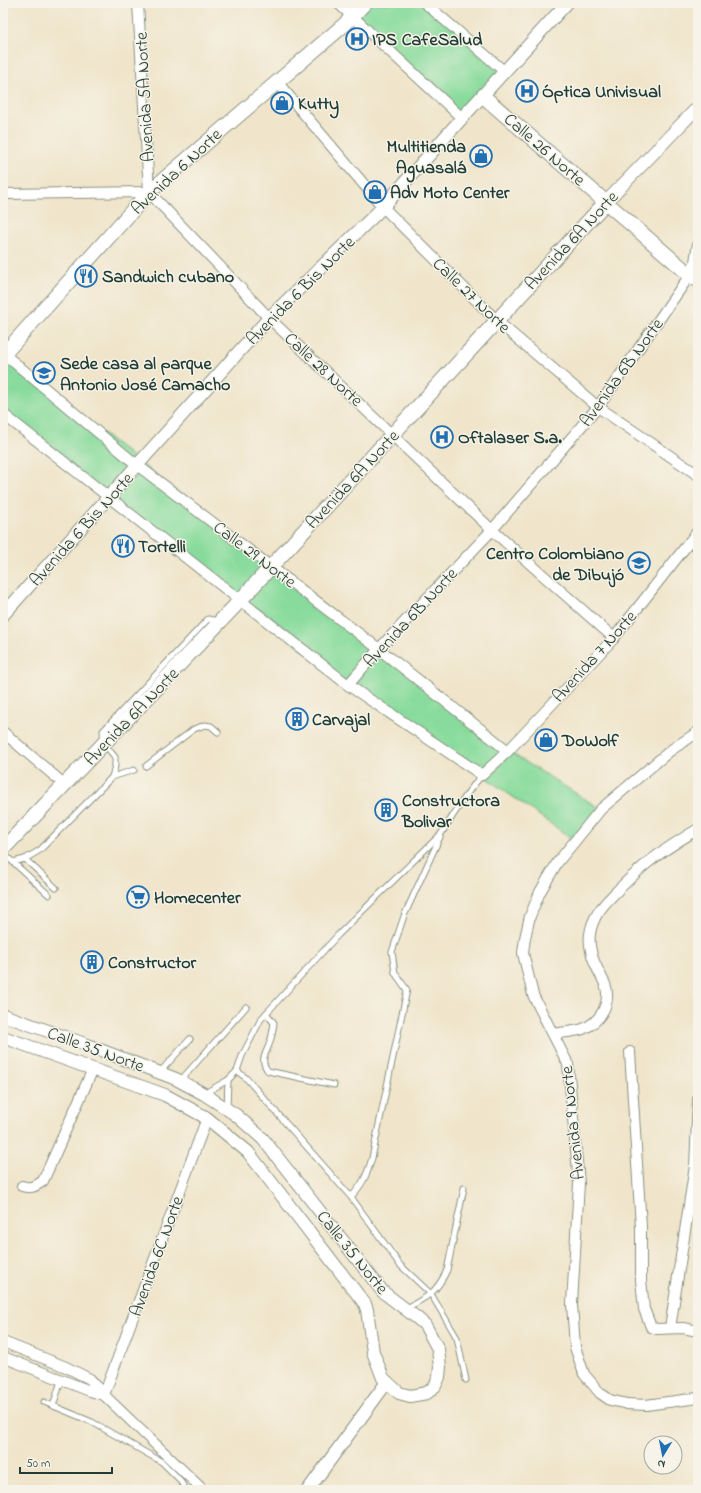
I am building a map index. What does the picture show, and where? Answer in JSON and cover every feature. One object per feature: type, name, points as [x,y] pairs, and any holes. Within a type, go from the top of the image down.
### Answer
[{"type":"main road","name":"Avenida 6 Norte","points":[[3,355],[149,192],[353,17],[365,3]]},
{"type":"main road","name":"Calle 26 Norte","points":[[483,96],[694,278]]},
{"type":"main road","name":"Avenida 6A Norte","points":[[3,849],[241,601],[392,434],[606,202]]},
{"type":"street","name":"Avenida 5A Norte","points":[[138,3],[149,192]]},
{"type":"street","points":[[338,3],[462,118]]},
{"type":"street","points":[[425,3],[505,72]]},
{"type":"street","name":"Avenida 6 Bis Norte","points":[[3,615],[269,318],[383,207],[567,3]]},
{"type":"street","name":"Calle 27 Norte","points":[[277,82],[383,207],[497,321],[598,407],[698,475]]},
{"type":"street","name":"Avenida 6A Norte","points":[[606,202],[698,107]]},
{"type":"street","points":[[3,194],[149,192]]},
{"type":"street","name":"Calle 28 Norte","points":[[149,192],[269,318],[492,530],[614,638]]},
{"type":"street","name":"Avenida 6B Norte","points":[[348,685],[379,649],[492,530],[598,407],[694,278],[698,243]]},
{"type":"street","name":"Calle 29 Norte","points":[[3,355],[137,465],[379,649],[508,751]]},
{"type":"street","points":[[3,414],[348,685],[482,775]]},
{"type":"street","name":"Avenida 7 Norte","points":[[482,775],[508,751],[614,638],[698,531]]},
{"type":"street","points":[[3,732],[65,785]]},
{"type":"street","name":"Avenida 9 Norte","points":[[698,732],[671,750],[601,809],[557,863],[540,892],[530,916],[523,953],[534,995],[568,1064],[574,1114],[579,1183],[572,1304],[575,1347],[584,1374],[600,1393],[610,1400],[627,1404],[646,1405],[698,1398]]},
{"type":"street","points":[[553,1034],[582,1029],[593,1023],[602,1015],[605,1007],[605,984],[596,968],[590,950],[589,933],[595,917],[622,886],[650,861],[698,829]]},
{"type":"street","name":"Calle 35 Norte","points":[[3,1015],[160,1072],[180,1081],[227,1108],[263,1139],[383,1292],[425,1325],[438,1349],[440,1367],[439,1377],[435,1386],[426,1393],[410,1396],[399,1393],[383,1378],[373,1352],[365,1304],[248,1152],[207,1118],[165,1096],[3,1037]]},
{"type":"street","points":[[630,1052],[641,1227],[641,1280],[644,1309],[651,1327],[657,1329],[670,1328],[698,1331]]},
{"type":"street","points":[[22,1186],[29,1188],[43,1181],[93,1069]]},
{"type":"street","points":[[670,1328],[695,1166],[698,1099]]},
{"type":"street","name":"Avenida 6C Norte","points":[[104,1395],[207,1118]]},
{"type":"street","points":[[3,1342],[66,1367],[90,1379],[104,1395],[203,1490]]},
{"type":"street","points":[[3,1357],[61,1381],[104,1395]]},
{"type":"street","points":[[308,1490],[387,1382]]},
{"type":"lane","points":[[146,766],[199,726],[212,726],[218,732]]},
{"type":"lane","points":[[104,744],[115,757],[115,766],[112,777]]},
{"type":"lane","points":[[13,862],[25,859],[46,845],[112,777],[134,770]]},
{"type":"lane","points":[[351,1197],[361,1186],[372,1158],[408,990],[395,973],[392,952],[404,916],[441,834],[469,791],[482,775]]},
{"type":"lane","points":[[204,1094],[228,1080],[237,1071],[242,1056],[261,1019],[266,1013],[338,934],[441,834]]},
{"type":"lane","points":[[3,853],[49,895]]},
{"type":"lane","points":[[25,859],[56,888]]},
{"type":"lane","points":[[180,1081],[246,1007]]},
{"type":"lane","points":[[266,1013],[274,1023],[270,1043],[263,1058],[263,1065],[268,1071],[334,1085]]},
{"type":"lane","points":[[160,1072],[190,1039]]},
{"type":"lane","points":[[237,1071],[246,1078],[351,1197],[400,1265],[431,1294],[457,1338],[466,1380]]},
{"type":"lane","points":[[227,1108],[228,1080]]},
{"type":"lane","points":[[405,1309],[431,1294],[442,1281],[447,1270],[464,1188]]},
{"type":"lane","points":[[53,1406],[61,1381]]},
{"type":"lane","points":[[44,1402],[92,1422],[162,1462],[186,1490]]},
{"type":"green space","points":[[338,3],[425,3],[505,72],[462,118]]},
{"type":"green space","points":[[3,355],[508,751],[601,809],[575,841],[482,775],[348,685],[3,414]]},
{"type":"place","name":"IPS CafeSalud","points":[[357,39]]},
{"type":"place","name":"Óptica Univisual","points":[[527,91]]},
{"type":"place","name":"Kutty","points":[[282,103]]},
{"type":"place","name":"Multitienda Aguasalá","points":[[481,156]]},
{"type":"place","name":"Adv Moto Center","points":[[375,192]]},
{"type":"place","name":"Sandwich cubano","points":[[86,276]]},
{"type":"place","name":"Sede casa al parque Antonio José Camacho","points":[[44,373]]},
{"type":"place","name":"Oftalaser S.a.","points":[[442,437]]},
{"type":"place","name":"Tortelli","points":[[123,546]]},
{"type":"place","name":"Centro Colombiano de Dibujó","points":[[639,563]]},
{"type":"place","name":"Carvajal","points":[[297,719]]},
{"type":"place","name":"DoWolf","points":[[546,740]]},
{"type":"place","name":"Constructora Bolivar","points":[[386,810]]},
{"type":"place","name":"Homecenter","points":[[138,897]]},
{"type":"place","name":"Constructor","points":[[92,962]]}]
